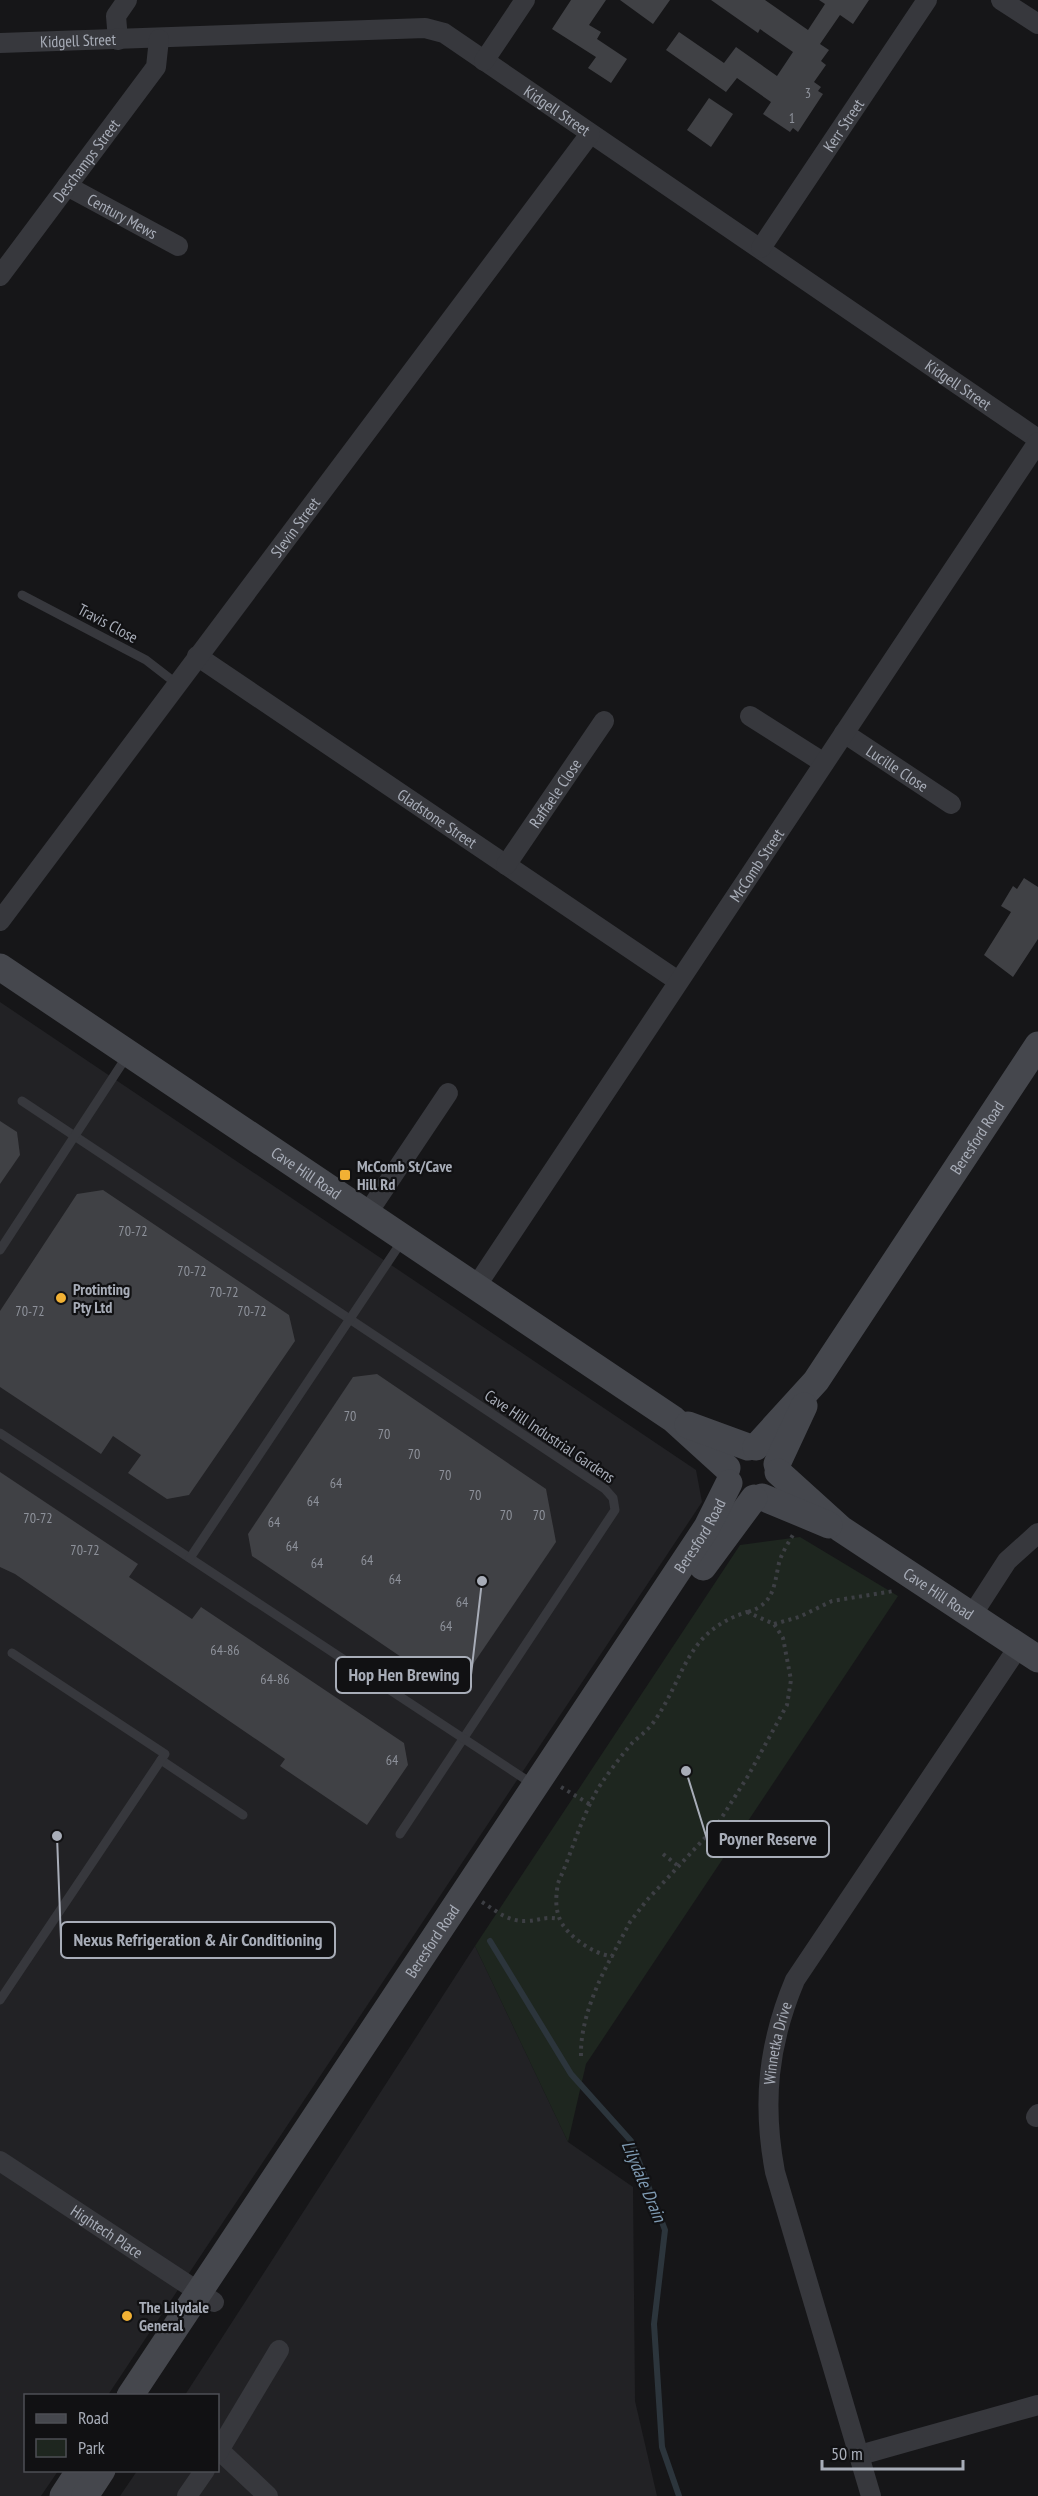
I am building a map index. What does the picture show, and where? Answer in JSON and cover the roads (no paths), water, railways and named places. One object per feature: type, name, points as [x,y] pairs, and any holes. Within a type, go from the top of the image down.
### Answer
[{"type":"main road","name":"Cave Hill Road","points":[[0,967],[673,1419],[728,1476]]},
{"type":"main road","name":"Beresford Road","points":[[778,1468],[816,1381],[1038,1045]]},
{"type":"main road","name":"Beresford Road","points":[[752,1447],[816,1381]]},
{"type":"main road","name":"Cave Hill Road","points":[[673,1419],[752,1447]]},
{"type":"main road","points":[[752,1447],[769,1452],[778,1468],[774,1487],[758,1498],[739,1494],[728,1476],[734,1455],[752,1447]]},
{"type":"main road","name":"Cave Hill Road","points":[[778,1468],[842,1529],[1028,1653]]},
{"type":"main road","name":"Beresford Road","points":[[547,1786],[707,1527],[728,1476]]},
{"type":"main road","name":"Cave Hill Road","points":[[758,1498],[842,1529]]},
{"type":"main road","name":"Beresford Road","points":[[139,2394],[547,1786],[727,1531],[758,1498]]},
{"type":"main road","points":[[63,2496],[79,2472]]},
{"type":"main road","points":[[85,2496],[101,2472]]},
{"type":"street","points":[[118,40],[116,16],[126,0]]},
{"type":"street","points":[[484,61],[525,0]]},
{"type":"street","name":"Kerr Street","points":[[761,248],[927,0]]},
{"type":"street","points":[[1001,0],[1038,24]]},
{"type":"street","name":"Kidgell Street","points":[[0,43],[425,28],[444,33],[761,248],[1038,440]]},
{"type":"street","name":"Deschamps Street","points":[[0,276],[156,67],[159,39]]},
{"type":"street","name":"Slevin Street","points":[[0,921],[590,134]]},
{"type":"street","name":"Century Mews","points":[[67,186],[178,246]]},
{"type":"street","name":"McComb Street","points":[[475,1288],[1038,440]]},
{"type":"street","name":"Gladstone Street","points":[[197,656],[678,981]]},
{"type":"street","points":[[750,716],[824,763]]},
{"type":"street","name":"Raffaele Close","points":[[506,865],[604,721]]},
{"type":"street","name":"Lucille Close","points":[[844,733],[951,804]]},
{"type":"street","points":[[368,1214],[448,1093]]},
{"type":"street","points":[[972,1615],[1007,1561],[1038,1533]]},
{"type":"street","name":"Winnetka Drive","points":[[871,2496],[775,2172],[768,2133],[773,2044],[781,2014],[795,1980],[1028,1653]]},
{"type":"street","name":"Hightech Place","points":[[0,2161],[206,2297]]},
{"type":"street","points":[[219,2448],[279,2350]]},
{"type":"street","points":[[860,2455],[1038,2405]]},
{"type":"street","points":[[219,2451],[268,2496]]},
{"type":"street","points":[[188,2496],[204,2472]]},
{"type":"lane","name":"Travis Close","points":[[22,595],[146,660],[177,684]]},
{"type":"lane","points":[[0,1250],[128,1054]]},
{"type":"lane","name":"Cave Hill Industrial Gardens","points":[[22,1101],[605,1489],[613,1498],[615,1510],[400,1834]]},
{"type":"lane","points":[[190,1558],[404,1239]]},
{"type":"lane","points":[[0,1433],[462,1739],[547,1786]]},
{"type":"lane","points":[[0,2000],[165,1754],[12,1653]]},
{"type":"lane","points":[[161,1760],[243,1815]]},
{"type":"waterway","name":"Lilydale Drain","points":[[490,1941],[571,2074],[631,2141],[665,2230],[654,2324],[662,2447],[679,2496]]},
{"type":"place","name":"McComb St/Cave Hill Rd","points":[[345,1175]]},
{"type":"place","name":"Protinting Pty Ltd","points":[[61,1298]]},
{"type":"place","name":"Hop Hen Brewing","points":[[482,1581]]},
{"type":"place","name":"Poyner Reserve","points":[[686,1771]]},
{"type":"place","name":"Nexus Refrigeration & Air Conditioning","points":[[57,1836]]},
{"type":"place","name":"The Lilydale General","points":[[127,2316]]}]
